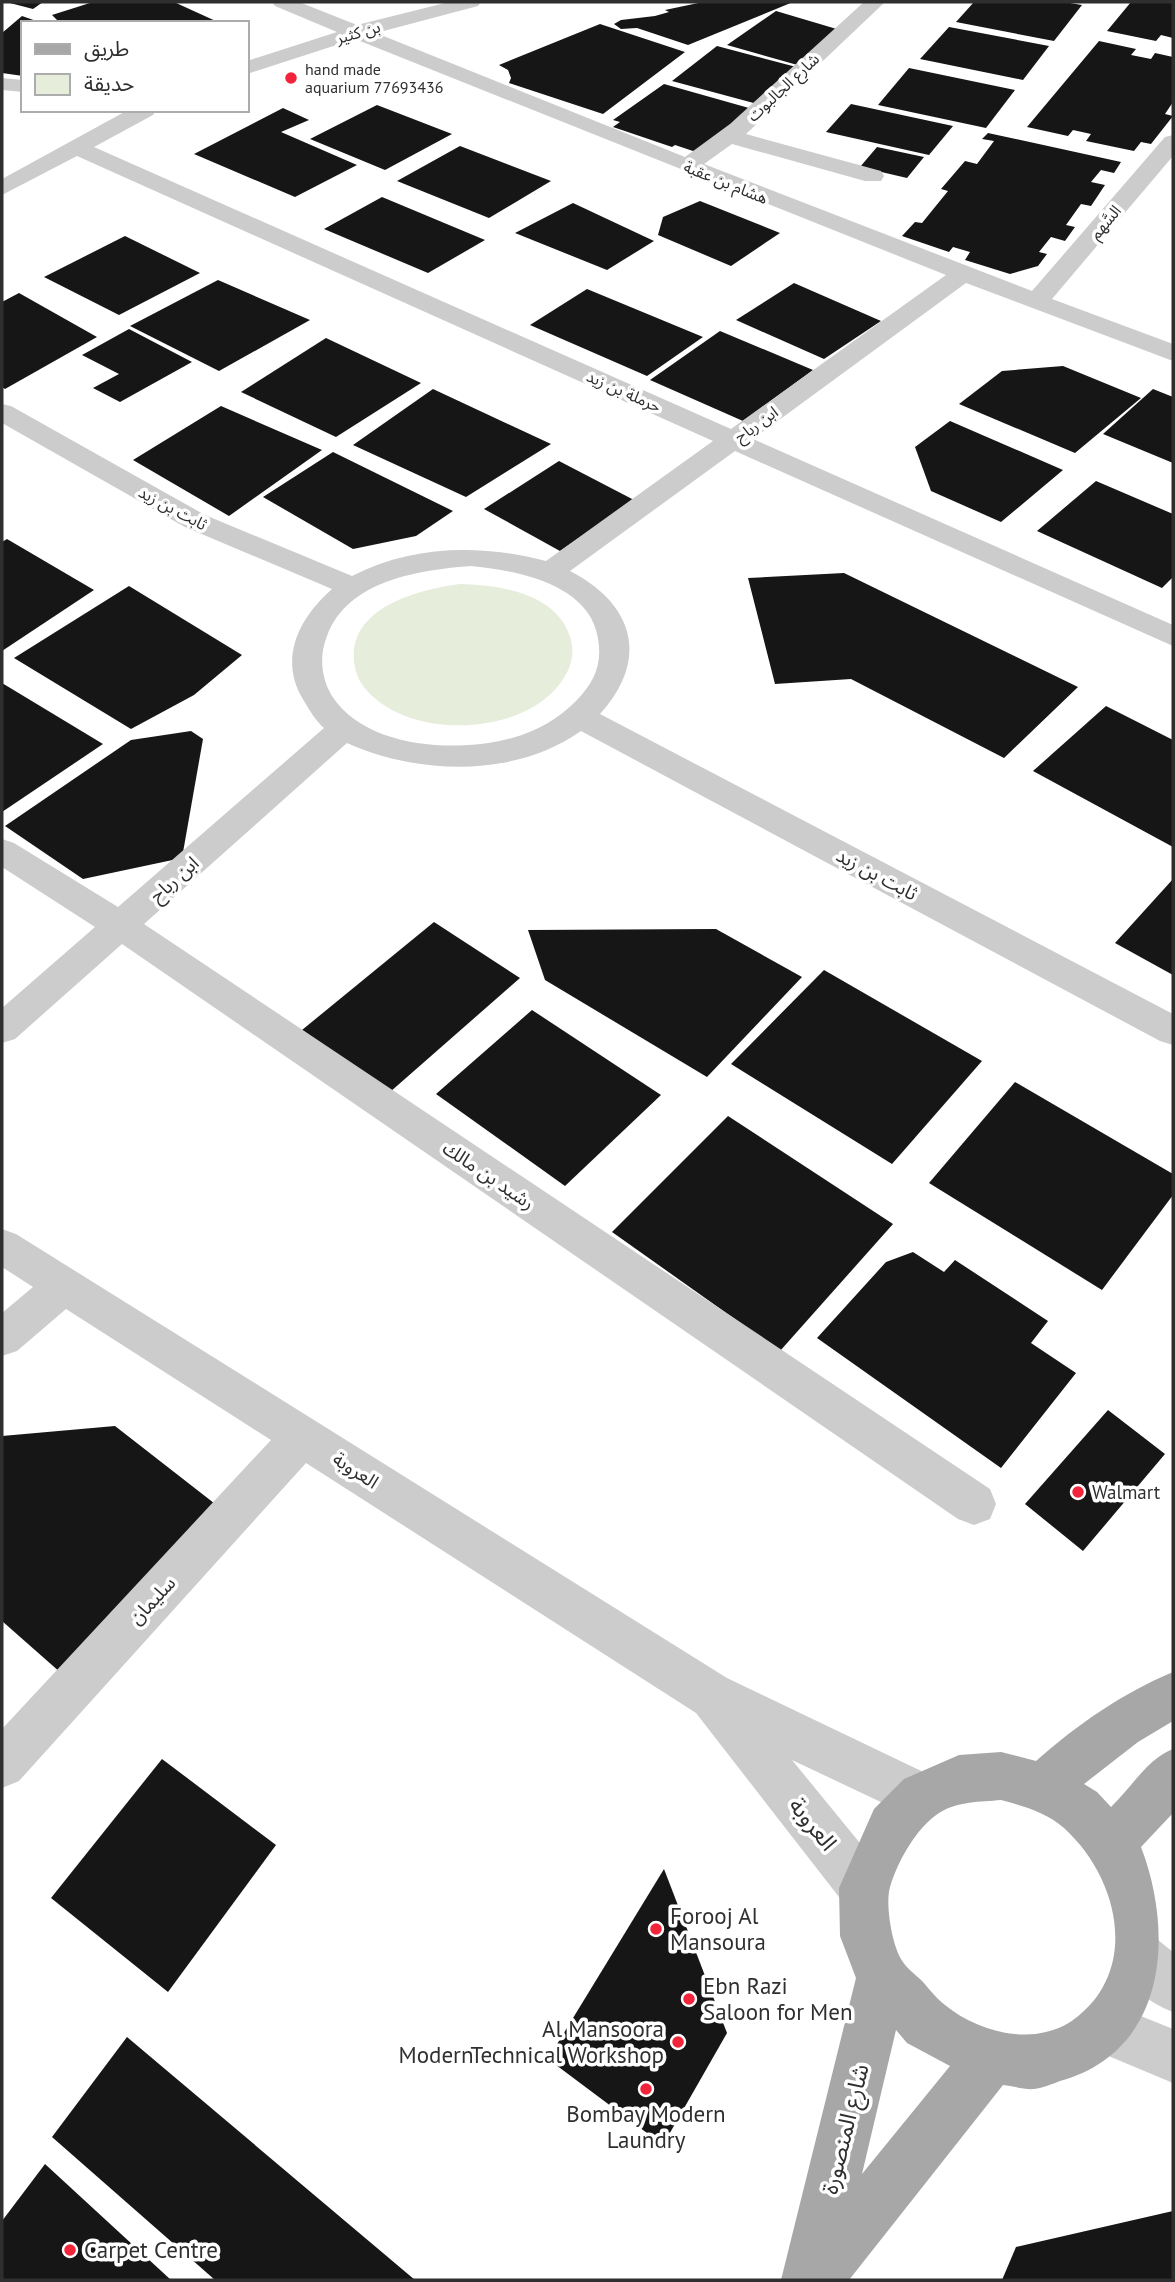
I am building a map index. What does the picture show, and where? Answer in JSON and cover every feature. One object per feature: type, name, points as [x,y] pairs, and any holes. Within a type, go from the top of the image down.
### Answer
[{"type":"main road","points":[[1043,1787],[1082,1753],[1123,1723],[1173,1696]]},
{"type":"main road","points":[[1110,1842],[1147,1807],[1173,1773]]},
{"type":"main road","points":[[1001,1776],[1043,1787],[1080,1809],[1110,1842],[1129,1878],[1157,1972],[1129,1997],[1106,2028],[1074,2051],[1034,2062],[991,2057],[948,2038],[926,2024],[882,1978],[866,1936],[864,1888],[892,1827],[921,1796],[959,1779],[1001,1776]]},
{"type":"main road","name":"شارع المنصورة","points":[[811,2280],[882,1978]]},
{"type":"main road","name":"شارع المنصورة","points":[[811,2280],[991,2057]]},
{"type":"street","name":"هشام بن عقبة","points":[[282,2],[962,275],[1173,353]]},
{"type":"street","name":"بن كثير","points":[[248,68],[356,32],[471,2]]},
{"type":"street","name":"شارع الجالبوت","points":[[687,166],[729,136],[874,2]]},
{"type":"street","points":[[2,84],[21,86]]},
{"type":"street","points":[[2,188],[141,112]]},
{"type":"street","points":[[729,136],[873,176]]},
{"type":"street","name":"السَّهم","points":[[1037,302],[1173,142]]},
{"type":"street","name":"حرملة بن زيد","points":[[75,148],[1173,636]]},
{"type":"street","name":"ابن رباح","points":[[550,572],[962,275]]},
{"type":"street","name":"ثابت بن زيد","points":[[2,412],[195,521],[353,587]]},
{"type":"street","points":[[471,557],[512,561],[550,572],[585,593],[609,621],[616,654],[607,687],[581,717],[540,740],[491,754],[438,757],[386,748],[344,728],[317,702],[305,672],[307,641],[324,612],[353,587],[388,570],[438,559],[471,557]]},
{"type":"street","name":"ثابت بن زيد","points":[[581,717],[1173,1031]]},
{"type":"street","name":"ابن رباح","points":[[2,1029],[344,728]]},
{"type":"street","name":"رشيد بن مالك","points":[[2,851],[121,926],[974,1504]]},
{"type":"street","name":"العروبة","points":[[2,1245],[710,1695],[921,1796]]},
{"type":"street","points":[[2,1338],[64,1286]]},
{"type":"street","name":"سليمان","points":[[2,1764],[303,1436]]},
{"type":"street","name":"العروبة","points":[[710,1695],[864,1888]]},
{"type":"street","points":[[1106,2028],[1173,2056]]},
{"type":"green space","points":[[460,584],[510,590],[541,602],[554,612],[564,624],[571,640],[572,658],[565,676],[551,694],[533,707],[512,717],[488,723],[439,724],[416,720],[396,712],[374,698],[358,678],[354,661],[355,642],[363,627],[375,614],[390,604],[408,596]]},
{"type":"building","points":[[6,2],[43,2],[33,9]]},
{"type":"building","points":[[93,2],[174,2],[216,21],[58,21],[52,15]]},
{"type":"building","points":[[703,2],[793,2],[688,45],[637,28],[621,29],[614,24],[621,20],[655,16],[669,12],[665,10]]},
{"type":"building","points":[[974,2],[1064,2],[1082,5],[1054,41],[956,22]]},
{"type":"building","points":[[1131,2],[1173,2],[1173,38],[1161,35],[1156,41],[1107,31]]},
{"type":"building","points":[[776,11],[840,30],[801,66],[727,45]]},
{"type":"building","points":[[22,16],[36,21],[21,21],[21,76],[2,73],[2,33]]},
{"type":"building","points":[[600,24],[685,52],[603,114],[509,83],[511,78],[508,70],[499,65]]},
{"type":"building","points":[[949,27],[1049,46],[1023,80],[920,59]]},
{"type":"building","points":[[1099,41],[1136,49],[1131,55],[1151,59],[1155,53],[1173,57],[1173,102],[1165,114],[1173,116],[1151,144],[1141,142],[1134,151],[1086,141],[1091,134],[1073,130],[1068,136],[1027,127]]},
{"type":"building","points":[[717,46],[804,69],[761,105],[672,81]]},
{"type":"building","points":[[909,68],[1015,90],[986,128],[878,105]]},
{"type":"building","points":[[664,84],[756,110],[707,148],[693,151],[675,145],[672,147],[613,127],[620,122],[613,120]]},
{"type":"building","points":[[851,104],[953,126],[929,155],[826,132]]},
{"type":"building","points":[[377,105],[452,134],[385,170],[310,139]]},
{"type":"building","points":[[283,108],[309,120],[281,132],[357,165],[295,197],[194,154]]},
{"type":"building","points":[[988,133],[1121,162],[1114,173],[1101,170],[1091,182],[1105,185],[1091,206],[1081,204],[1066,225],[1075,227],[1065,241],[1051,237],[1039,252],[1047,254],[1038,266],[1010,274],[965,260],[970,252],[953,247],[949,252],[902,236],[915,222],[922,223],[948,191],[941,189],[965,161],[977,164],[994,141],[982,139]]},
{"type":"building","points":[[460,146],[551,181],[489,218],[397,181]]},
{"type":"building","points":[[877,147],[924,157],[907,178],[860,167]]},
{"type":"building","points":[[382,197],[485,240],[428,273],[324,229]]},
{"type":"building","points":[[700,201],[780,233],[731,266],[658,235],[663,217]]},
{"type":"building","points":[[573,203],[654,241],[607,270],[515,233]]},
{"type":"building","points":[[125,236],[200,273],[119,315],[44,277]]},
{"type":"building","points":[[218,280],[310,320],[219,371],[130,326]]},
{"type":"building","points":[[794,283],[881,321],[824,359],[736,320]]},
{"type":"building","points":[[587,289],[703,337],[647,376],[530,325]]},
{"type":"building","points":[[19,293],[97,337],[5,389],[2,387],[2,302]]},
{"type":"building","points":[[129,329],[192,362],[120,402],[93,388],[119,374],[82,355]]},
{"type":"building","points":[[720,331],[813,370],[743,421],[650,380]]},
{"type":"building","points":[[326,338],[421,383],[336,437],[241,392]]},
{"type":"building","points":[[1063,366],[1141,398],[1075,453],[959,404],[1002,371]]},
{"type":"building","points":[[433,389],[551,444],[466,497],[353,445]]},
{"type":"building","points":[[1153,389],[1173,397],[1173,463],[1103,434]]},
{"type":"building","points":[[221,406],[322,450],[229,516],[133,460]]},
{"type":"building","points":[[950,421],[1063,470],[1001,522],[931,491],[915,447]]},
{"type":"building","points":[[333,452],[453,511],[416,536],[353,549],[263,497]]},
{"type":"building","points":[[559,461],[634,500],[560,551],[484,509]]},
{"type":"building","points":[[1096,481],[1173,514],[1173,577],[1162,588],[1037,531]]},
{"type":"building","points":[[7,539],[94,590],[2,651],[2,542]]},
{"type":"building","points":[[844,573],[1078,687],[1004,758],[851,679],[775,684],[748,578]]},
{"type":"building","points":[[129,586],[242,655],[194,695],[131,729],[14,658]]},
{"type":"building","points":[[2,683],[103,744],[2,812]]},
{"type":"building","points":[[1106,706],[1173,740],[1173,847],[1033,771]]},
{"type":"building","points":[[191,731],[203,739],[182,858],[83,879],[5,826],[131,740]]},
{"type":"building","points":[[1173,879],[1173,975],[1115,943]]},
{"type":"building","points":[[434,922],[520,978],[390,1092],[302,1030]]},
{"type":"building","points":[[716,929],[802,977],[707,1077],[545,980],[528,930]]},
{"type":"building","points":[[824,970],[982,1061],[892,1164],[731,1064]]},
{"type":"building","points":[[532,1010],[661,1095],[565,1186],[436,1094]]},
{"type":"building","points":[[1015,1082],[1173,1174],[1173,1195],[1102,1290],[929,1183]]},
{"type":"building","points":[[728,1116],[893,1224],[780,1351],[612,1232]]},
{"type":"building","points":[[913,1252],[944,1272],[955,1260],[1048,1321],[1031,1343],[1076,1373],[1001,1468],[817,1338],[886,1262]]},
{"type":"building","points":[[1108,1410],[1165,1454],[1083,1551],[1025,1504]]},
{"type":"building","points":[[115,1426],[219,1507],[61,1673],[2,1621],[2,1436]]},
{"type":"building","points":[[162,1759],[276,1845],[168,1992],[51,1898]]},
{"type":"building","points":[[664,1869],[727,2033],[663,2145],[548,2059]]},
{"type":"building","points":[[127,2037],[415,2280],[215,2280],[52,2137]]},
{"type":"building","name":"Carpet Centre","points":[[45,2164],[171,2280],[2,2280],[2,2221]]},
{"type":"building","points":[[1173,2211],[1173,2280],[1002,2280],[1016,2247]]},
{"type":"place","name":"hand made aquarium 77693436","points":[[291,78]]},
{"type":"place","name":"Walmart","points":[[1078,1492]]},
{"type":"place","name":"Forooj Al Mansoura","points":[[656,1929]]},
{"type":"place","name":"Ebn Razi Saloon for Men","points":[[689,1999]]},
{"type":"place","name":"Al Mansoora ModernTechnical Workshop","points":[[678,2042]]},
{"type":"place","name":"Bombay Modern Laundry","points":[[646,2089]]},
{"type":"place","name":"Carpet Centre","points":[[70,2250]]}]
